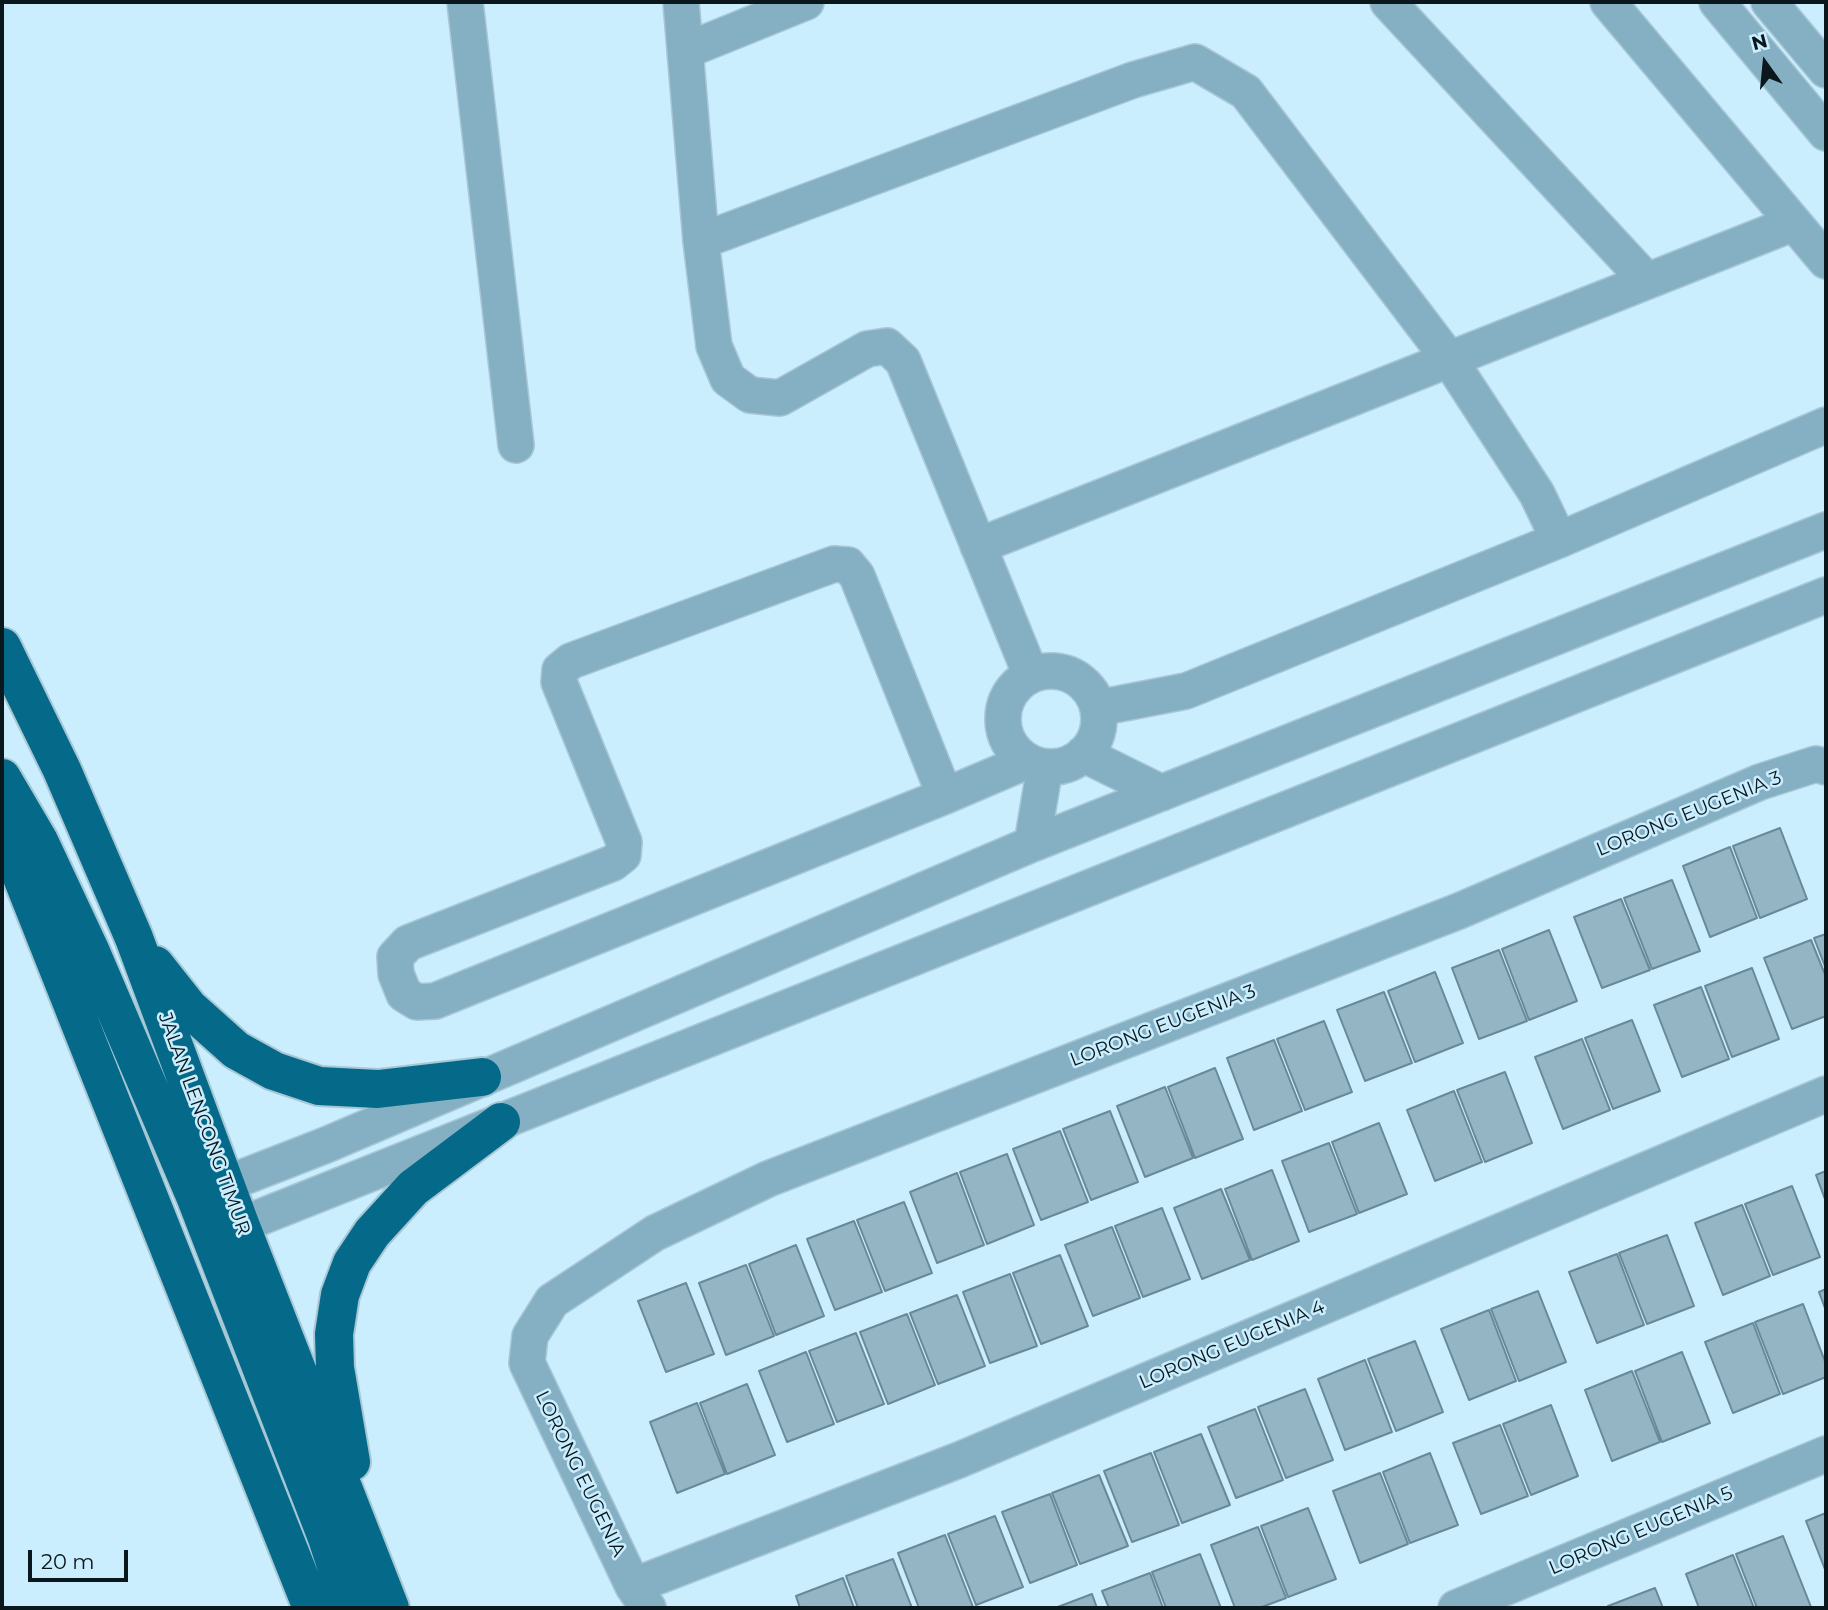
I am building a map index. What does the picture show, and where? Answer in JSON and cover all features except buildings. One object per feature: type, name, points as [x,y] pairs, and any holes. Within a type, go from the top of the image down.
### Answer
[{"type":"highway","name":"JALAN LENCONG TIMUR","points":[[2,647],[62,770],[134,938],[210,1190],[225,1231],[367,1548],[390,1608]]},
{"type":"highway","points":[[2,778],[38,841],[210,1190]]},
{"type":"highway","points":[[2,827],[312,1608]]},
{"type":"highway","points":[[134,938],[189,1008],[236,1050],[274,1070],[319,1086],[378,1089],[482,1077]]},
{"type":"highway","points":[[367,1548],[335,1368],[334,1334],[340,1295],[352,1263],[372,1233],[413,1188],[501,1122]]},
{"type":"highway","points":[[225,1231],[351,1608]]},
{"type":"street","points":[[465,2],[516,445]]},
{"type":"street","points":[[681,2],[701,241],[714,346],[728,379],[750,395],[779,398],[867,349],[887,346],[903,361],[1031,675]]},
{"type":"street","points":[[685,51],[806,2]]},
{"type":"street","points":[[1388,2],[1647,281]]},
{"type":"street","points":[[1608,2],[1826,261]]},
{"type":"street","points":[[1717,2],[1826,133]]},
{"type":"street","points":[[1769,2],[1826,70]]},
{"type":"street","points":[[701,241],[1133,80],[1195,62],[1246,92],[1449,359],[1537,494],[1559,540]]},
{"type":"street","points":[[978,546],[1794,223]]},
{"type":"street","points":[[1098,709],[1186,691],[1559,540],[1826,425]]},
{"type":"street","points":[[210,1190],[1032,844],[1826,530]]},
{"type":"street","points":[[945,796],[857,576],[848,565],[834,564],[571,661],[560,670],[559,682],[624,842],[623,855],[613,863],[408,943],[395,957],[396,974],[404,994],[417,1002],[435,1001],[945,796],[1036,764],[1060,766],[1083,754],[1096,735],[1098,709],[1093,695],[1073,676],[1059,671],[1031,675],[1009,695],[1003,717],[1007,739],[1015,751],[1036,764]]},
{"type":"street","points":[[225,1231],[1826,595]]},
{"type":"street","points":[[1083,754],[1162,793]]},
{"type":"street","points":[[1032,844],[1036,764]]},
{"type":"street","name":"LORONG EUGENIA 3","points":[[530,1336],[552,1301],[656,1233],[768,1179],[1459,911],[1760,782],[1816,764],[1826,767]]},
{"type":"street","name":"LORONG EUGENIA 4","points":[[640,1597],[1826,1094]]},
{"type":"street","name":"LORONG EUGENIA","points":[[530,1336],[527,1363],[640,1597]]},
{"type":"street","name":"LORONG EUGENIA 5","points":[[1456,1608],[1826,1454]]}]
